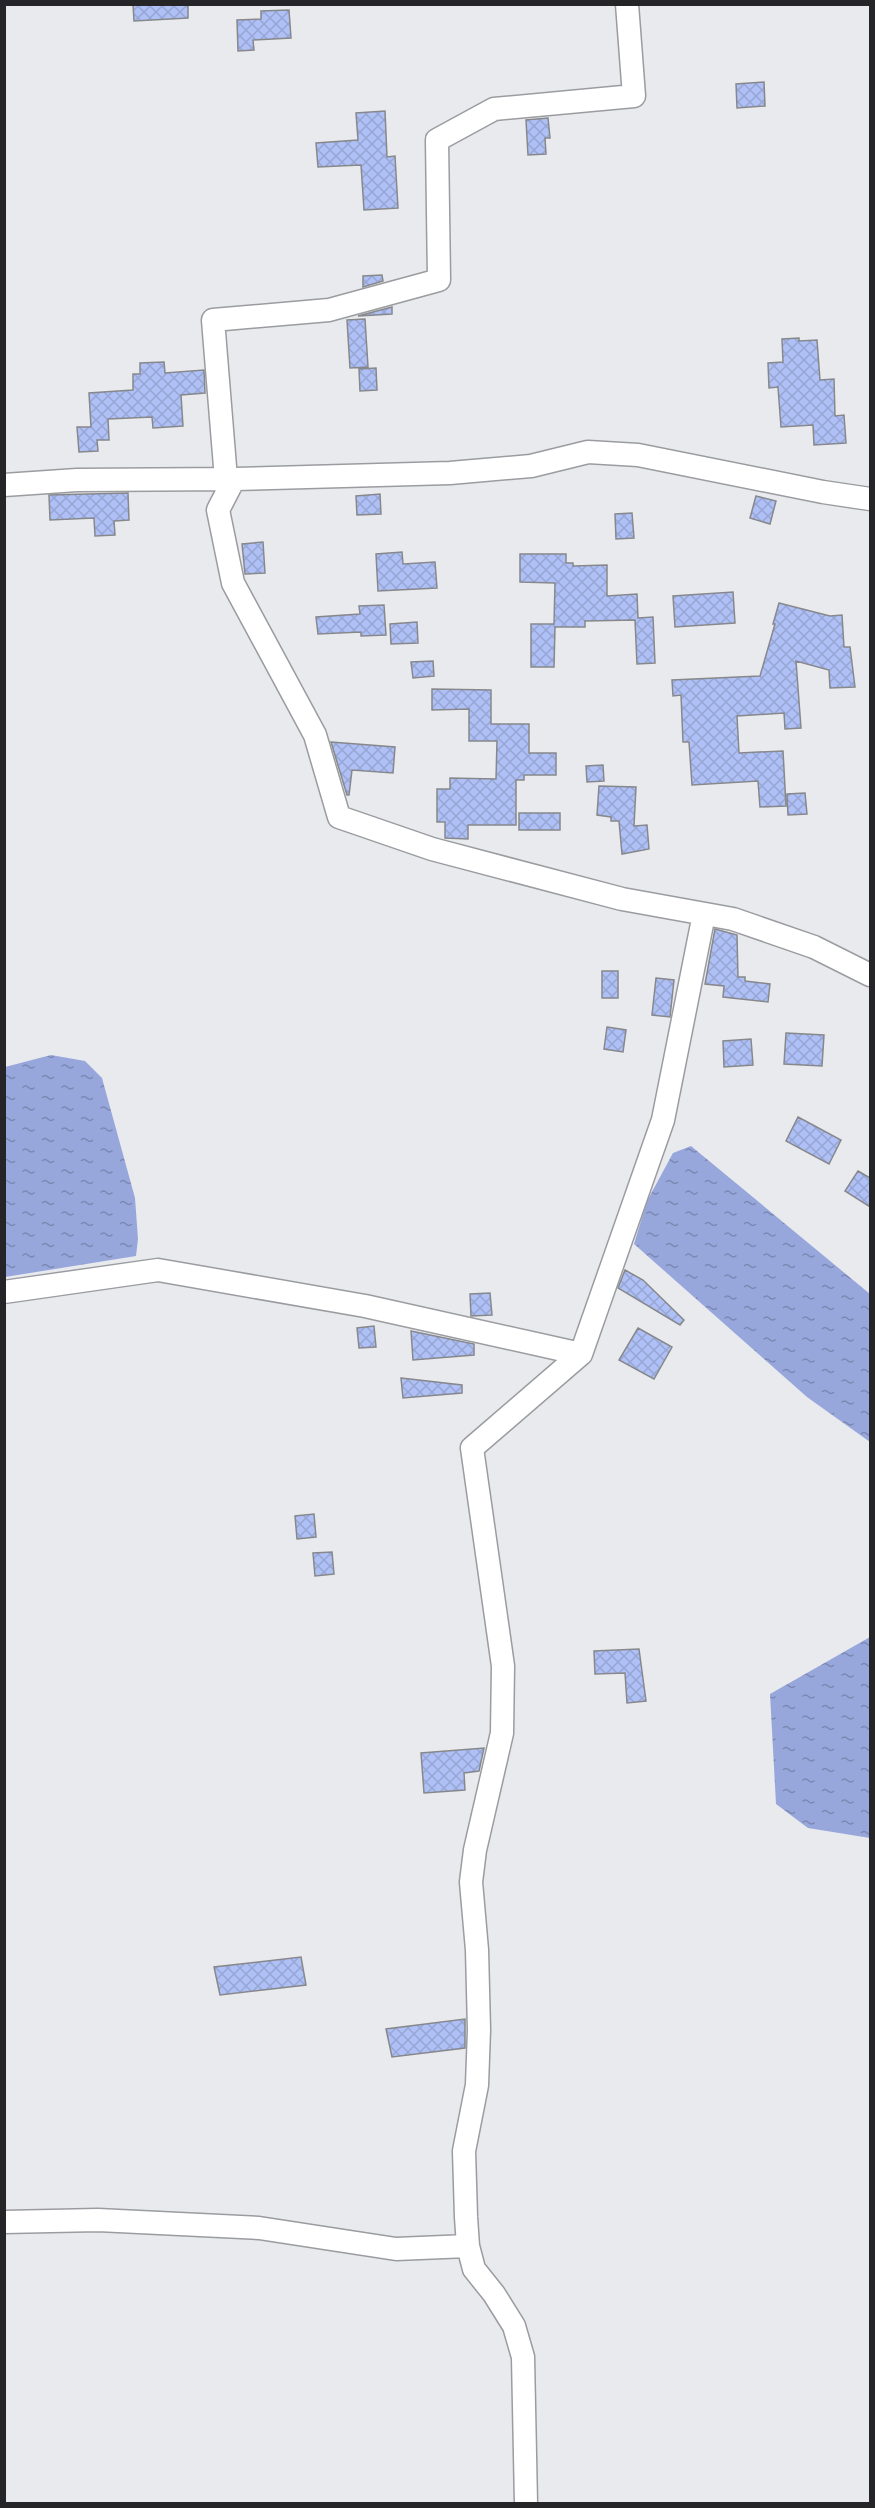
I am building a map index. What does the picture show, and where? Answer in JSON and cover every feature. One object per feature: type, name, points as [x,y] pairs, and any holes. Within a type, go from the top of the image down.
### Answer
[{"type":"street","points":[[627,4],[634,96],[494,109],[437,140],[439,280],[329,310],[213,320],[230,479],[218,510],[233,583],[315,735],[339,817],[443,852],[622,899],[733,919],[814,947],[870,975]]},
{"type":"street","points":[[4,485],[77,480],[230,479],[450,473],[531,466],[588,452],[638,455],[823,492],[870,499]]},
{"type":"street","points":[[526,2504],[523,2357],[514,2326],[494,2294],[474,2269],[468,2246],[464,2151],[477,2085],[479,2030],[477,1950],[471,1882],[475,1850],[502,1733],[503,1666],[472,1448],[581,1354],[663,1120],[704,914]]},
{"type":"street","points":[[4,1292],[158,1270],[365,1306],[581,1354]]},
{"type":"street","points":[[4,2222],[98,2220],[259,2229],[396,2248],[468,2246]]},
{"type":"water","points":[[51,1055],[85,1061],[102,1078],[135,1198],[138,1239],[136,1256],[5,1277],[5,1067]]},
{"type":"water","points":[[691,1146],[870,1294],[870,1442],[807,1397],[634,1244],[647,1201],[673,1153]]},
{"type":"water","points":[[870,1637],[870,1838],[808,1828],[776,1804],[770,1694]]},
{"type":"building","points":[[133,4],[188,4],[188,18],[134,21]]},
{"type":"building","points":[[289,10],[291,38],[253,40],[254,50],[238,51],[237,20],[261,19],[261,11]]},
{"type":"building","points":[[764,82],[765,106],[737,108],[736,84]]},
{"type":"building","points":[[385,111],[387,157],[395,156],[398,208],[364,210],[361,165],[318,167],[316,143],[358,140],[356,113]]},
{"type":"building","points":[[548,118],[550,138],[545,138],[546,154],[528,155],[526,120]]},
{"type":"building","points":[[382,275],[383,281],[363,287],[363,276]]},
{"type":"building","points":[[392,307],[392,314],[358,316]]},
{"type":"building","points":[[365,319],[368,367],[350,368],[347,320]]},
{"type":"building","points":[[799,338],[799,341],[817,340],[820,380],[834,379],[835,416],[844,415],[846,443],[814,445],[813,425],[781,427],[778,387],[769,388],[768,363],[783,362],[782,339]]},
{"type":"building","points":[[164,362],[165,373],[204,370],[205,393],[181,395],[183,426],[153,428],[152,417],[108,419],[109,440],[97,440],[98,451],[79,452],[77,427],[91,427],[89,393],[133,390],[133,374],[140,374],[140,363]]},
{"type":"building","points":[[376,368],[377,390],[360,391],[359,369]]},
{"type":"building","points":[[128,493],[129,520],[114,521],[115,535],[95,536],[94,518],[50,520],[49,495]]},
{"type":"building","points":[[380,494],[381,514],[357,515],[356,496]]},
{"type":"building","points":[[756,496],[776,501],[770,524],[750,518]]},
{"type":"building","points":[[632,513],[634,538],[616,539],[615,514]]},
{"type":"building","points":[[263,542],[265,573],[245,574],[242,544]]},
{"type":"building","points":[[402,552],[403,564],[435,562],[437,588],[378,591],[376,554]]},
{"type":"building","points":[[520,554],[566,554],[566,563],[573,563],[573,566],[607,565],[607,596],[637,594],[638,618],[653,617],[655,663],[637,664],[635,620],[585,621],[585,627],[555,627],[554,667],[531,667],[531,624],[554,624],[555,583],[520,582]]},
{"type":"building","points":[[733,592],[735,623],[675,627],[673,596]]},
{"type":"building","points":[[779,603],[830,616],[842,615],[844,647],[850,647],[855,687],[830,688],[829,670],[796,661],[801,728],[785,729],[784,713],[737,716],[739,753],[783,751],[786,806],[760,807],[758,781],[692,785],[689,742],[683,742],[681,695],[673,696],[672,680],[760,676]]},
{"type":"building","points":[[384,605],[386,635],[361,636],[361,632],[318,634],[316,617],[360,614],[359,606]]},
{"type":"building","points":[[417,622],[418,643],[391,644],[390,624]]},
{"type":"building","points":[[433,661],[434,676],[413,678],[411,662]]},
{"type":"building","points":[[432,689],[491,690],[491,724],[529,724],[529,753],[556,753],[556,775],[524,775],[524,780],[516,780],[516,825],[468,825],[468,839],[445,838],[445,822],[437,822],[437,789],[450,789],[450,778],[496,779],[497,741],[469,741],[469,709],[432,710]]},
{"type":"building","points":[[331,742],[395,747],[393,773],[352,770],[349,795],[347,795]]},
{"type":"building","points":[[603,765],[604,781],[587,782],[586,766]]},
{"type":"building","points":[[599,786],[636,787],[634,826],[647,825],[649,849],[622,854],[619,821],[611,821],[611,817],[597,815]]},
{"type":"building","points":[[805,793],[807,814],[788,815],[787,794]]},
{"type":"building","points":[[519,813],[560,813],[560,830],[519,830]]},
{"type":"building","points":[[715,929],[737,935],[738,977],[745,977],[745,981],[770,984],[768,1002],[723,997],[724,986],[705,984]]},
{"type":"building","points":[[602,971],[618,971],[618,998],[602,998]]},
{"type":"building","points":[[656,978],[674,980],[670,1017],[652,1015]]},
{"type":"building","points":[[607,1027],[626,1030],[623,1052],[604,1049]]},
{"type":"building","points":[[786,1033],[824,1035],[822,1066],[784,1064]]},
{"type":"building","points":[[751,1039],[753,1065],[724,1067],[723,1041]]},
{"type":"building","points":[[798,1117],[841,1140],[829,1164],[786,1141]]},
{"type":"building","points":[[858,1171],[870,1178],[870,1207],[845,1191]]},
{"type":"building","points":[[625,1270],[643,1280],[684,1320],[680,1325],[618,1288]]},
{"type":"building","points":[[490,1293],[492,1315],[471,1316],[470,1294]]},
{"type":"building","points":[[374,1326],[376,1347],[359,1348],[357,1328]]},
{"type":"building","points":[[638,1328],[672,1347],[654,1379],[619,1360]]},
{"type":"building","points":[[411,1331],[474,1344],[474,1355],[413,1360]]},
{"type":"building","points":[[401,1378],[462,1385],[462,1393],[403,1398]]},
{"type":"building","points":[[314,1514],[316,1537],[297,1539],[295,1516]]},
{"type":"building","points":[[332,1552],[334,1574],[315,1576],[313,1553]]},
{"type":"building","points":[[639,1649],[646,1701],[627,1703],[625,1673],[595,1674],[594,1651]]},
{"type":"building","points":[[484,1748],[479,1771],[464,1773],[465,1790],[424,1793],[421,1753]]},
{"type":"building","points":[[301,1957],[306,1985],[220,1995],[214,1967]]},
{"type":"building","points":[[465,2019],[465,2048],[392,2057],[386,2029]]}]
